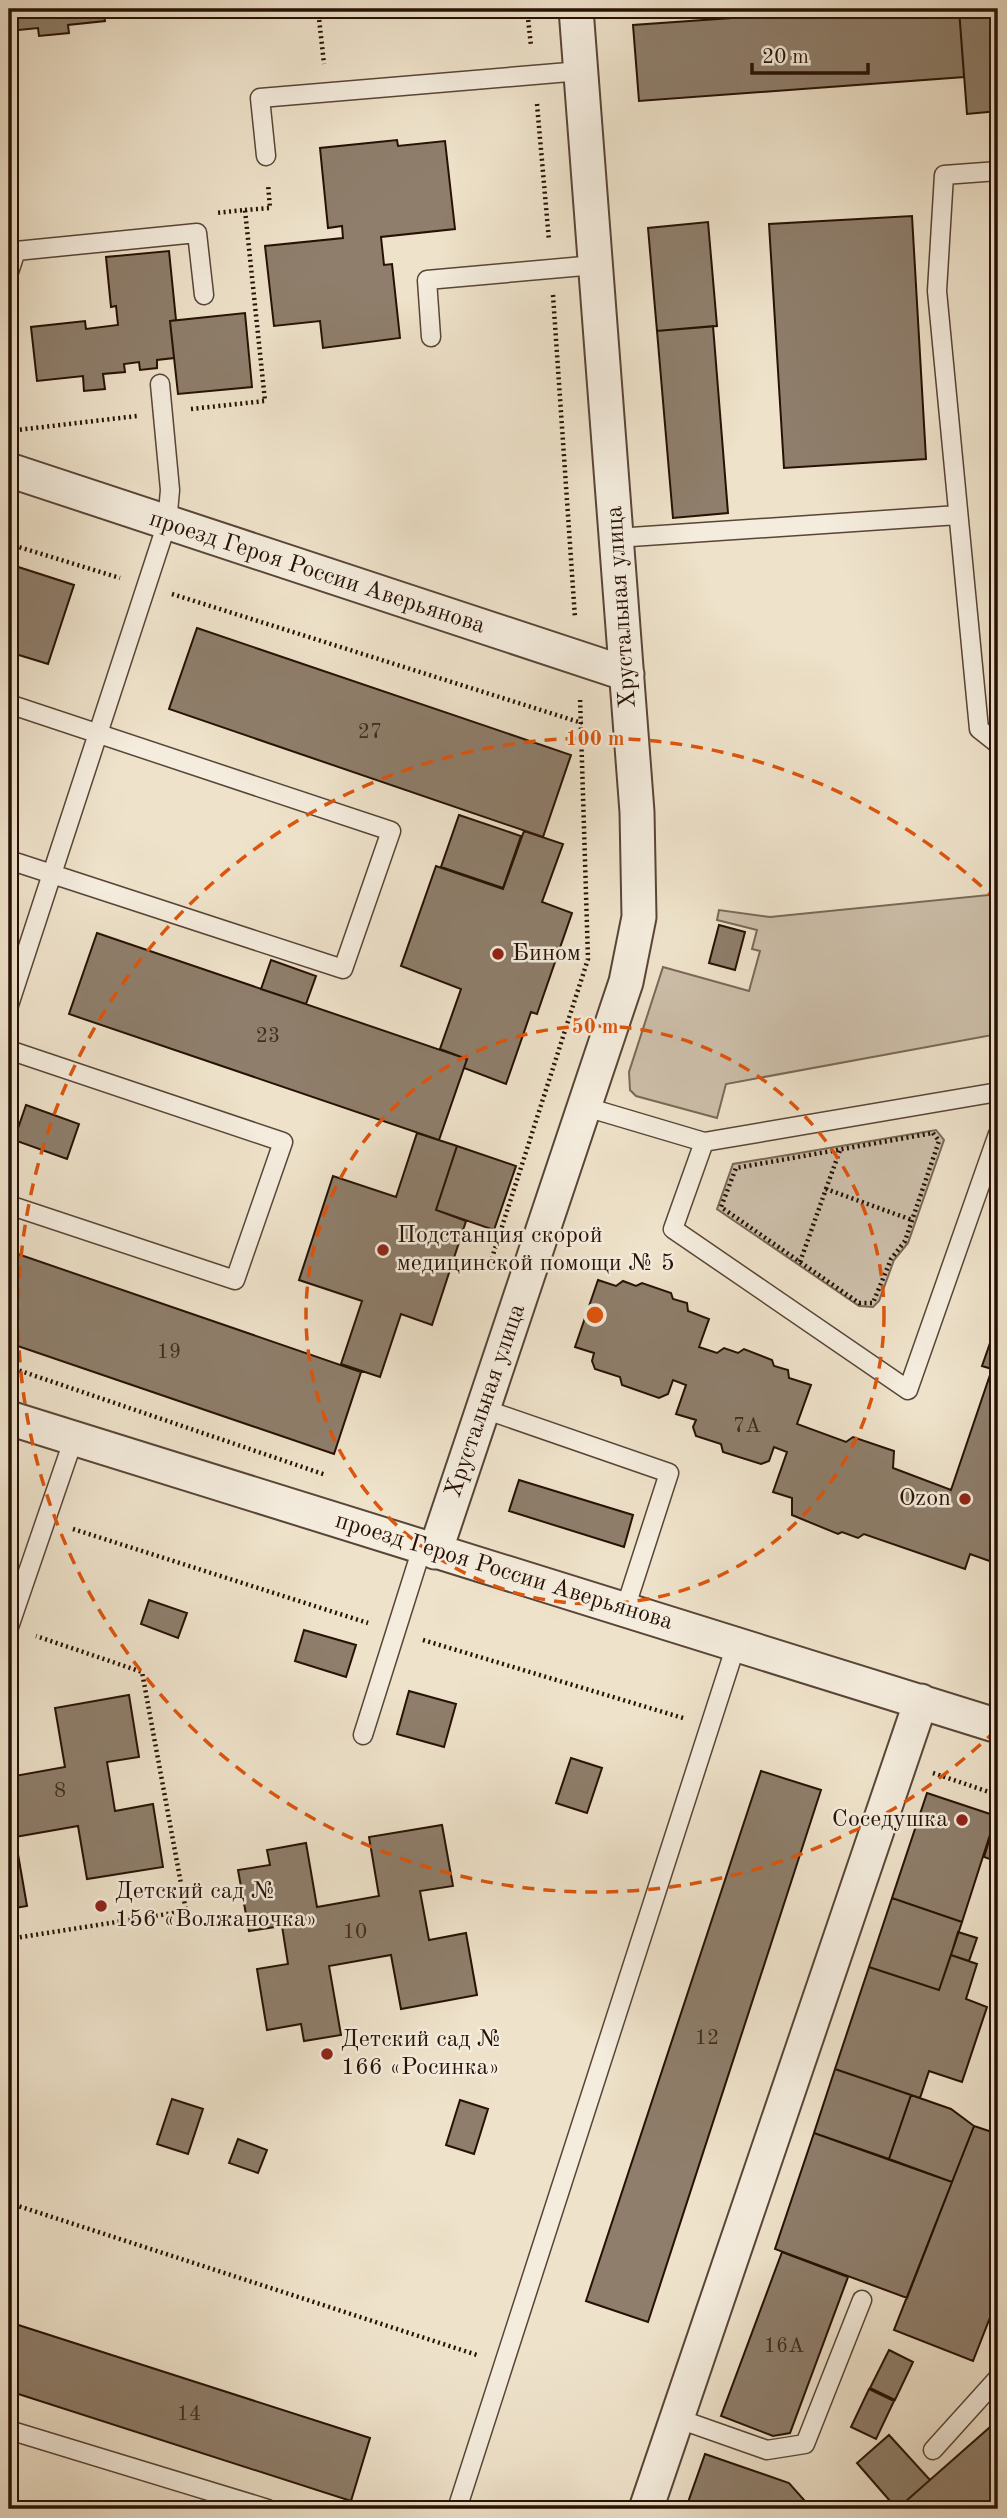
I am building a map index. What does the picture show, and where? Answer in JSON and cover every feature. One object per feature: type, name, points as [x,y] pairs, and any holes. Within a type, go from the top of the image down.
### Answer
[{"type":"street","name":"Хрустальная улица","points":[[429,1550],[484,1409],[586,1107],[626,982],[639,916],[637,811],[576,9]]},
{"type":"street","name":"проезд Героя России Аверьянова","points":[[9,470],[627,674]]},
{"type":"street","name":"проезд Героя России Аверьянова","points":[[9,1418],[998,1726]]},
{"type":"street","points":[[646,2509],[921,1702]]},
{"type":"lane","points":[[265,156],[260,98],[581,71]]},
{"type":"lane","points":[[998,171],[944,175],[937,291],[979,729],[998,744]]},
{"type":"lane","points":[[9,272],[16,251],[197,233],[204,295]]},
{"type":"lane","points":[[431,337],[426,280],[595,265]]},
{"type":"lane","points":[[9,1005],[167,523],[170,491],[160,384]]},
{"type":"lane","points":[[616,538],[958,515]]},
{"type":"lane","points":[[9,704],[391,831],[343,970],[9,860]]},
{"type":"lane","points":[[9,1050],[283,1142],[234,1280],[9,1205]]},
{"type":"lane","points":[[586,1107],[704,1142],[998,1092]]},
{"type":"lane","points":[[704,1142],[673,1229],[908,1390],[998,1134]]},
{"type":"lane","points":[[484,1409],[669,1473],[625,1609]]},
{"type":"lane","points":[[9,1627],[74,1438]]},
{"type":"lane","points":[[363,1735],[396,1632],[429,1550]]},
{"type":"lane","points":[[457,2509],[737,1643]]},
{"type":"lane","points":[[676,2418],[767,2450],[805,2444],[862,2300]]},
{"type":"lane","points":[[933,2450],[998,2378]]},
{"type":"lane","points":[[9,2430],[268,2509]]},
{"type":"path","points":[[318,9],[327,92]]},
{"type":"path","points":[[489,1265],[588,959],[578,660],[551,269],[527,9]]},
{"type":"path","points":[[245,210],[270,208],[265,156]]},
{"type":"path","points":[[9,431],[162,413]]},
{"type":"path","points":[[9,544],[582,723]]},
{"type":"path","points":[[933,1133],[939,1140],[912,1220],[905,1241],[891,1259],[873,1303],[859,1303],[721,1207],[736,1168],[933,1133]]},
{"type":"path","points":[[800,1262],[840,1149]]},
{"type":"path","points":[[826,1189],[912,1220]]},
{"type":"path","points":[[47,1521],[396,1632],[712,1726]]},
{"type":"path","points":[[9,1627],[142,1672],[186,1911],[9,1940]]},
{"type":"path","points":[[900,1762],[998,1795]]},
{"type":"path","points":[[9,2203],[505,2364]]},
{"type":"shaded area","points":[[998,894],[998,1034],[726,1084],[717,1118],[636,1096],[630,1090],[629,1072],[663,967],[749,991],[760,951],[752,949],[757,930],[717,920],[719,910],[770,917]]},
{"type":"shaded area","points":[[936,1130],[944,1140],[908,1243],[894,1260],[879,1301],[873,1307],[859,1306],[717,1209],[733,1164]]},
{"type":"building","points":[[9,9],[103,9],[105,21],[68,25],[69,33],[39,36],[38,28],[9,31]]},
{"type":"building","points":[[862,9],[959,9],[964,77],[639,101],[633,25]]},
{"type":"building","points":[[959,9],[998,9],[998,111],[967,114]]},
{"type":"building","points":[[397,140],[398,146],[445,141],[455,229],[381,237],[384,265],[392,264],[400,338],[323,348],[320,321],[274,326],[265,246],[343,238],[342,226],[328,228],[320,148]]},
{"type":"building","points":[[912,216],[926,459],[784,468],[769,224]]},
{"type":"building","points":[[708,222],[717,326],[657,331],[648,228]]},
{"type":"building","points":[[169,251],[176,320],[170,321],[174,358],[157,360],[157,368],[140,370],[139,362],[124,364],[125,372],[103,374],[105,389],[84,391],[83,376],[37,381],[31,327],[85,321],[86,329],[118,325],[116,306],[111,307],[106,257]]},
{"type":"building","points":[[245,313],[252,387],[178,394],[170,321]]},
{"type":"building","points":[[713,326],[728,513],[673,518],[657,331]]},
{"type":"building","points":[[9,564],[74,585],[48,664],[9,652]]},
{"type":"building","points":[[197,628],[571,755],[543,837],[169,709]]},
{"type":"building","points":[[459,815],[521,836],[503,888],[441,867]]},
{"type":"building","points":[[524,831],[563,844],[542,902],[572,913],[537,1014],[531,1012],[506,1084],[464,1068],[467,1059],[440,1049],[461,989],[401,966],[436,866],[503,889]]},
{"type":"building","points":[[719,925],[745,932],[735,970],[709,963]]},
{"type":"building","points":[[97,933],[467,1059],[439,1140],[69,1014]]},
{"type":"building","points":[[271,960],[316,976],[306,1004],[261,989]]},
{"type":"building","points":[[26,1105],[79,1124],[67,1159],[14,1140]]},
{"type":"building","name":"Подстанция скорой медицинской помощи № 5","points":[[417,1133],[457,1146],[436,1210],[466,1221],[432,1325],[401,1314],[380,1377],[341,1364],[362,1301],[299,1280],[333,1176],[396,1197]]},
{"type":"building","points":[[457,1146],[516,1166],[494,1230],[436,1210]]},
{"type":"building","points":[[9,1251],[361,1372],[334,1454],[9,1343]]},
{"type":"building","points":[[598,1280],[616,1286],[623,1281],[636,1286],[642,1283],[671,1293],[673,1299],[687,1303],[688,1311],[709,1319],[699,1347],[717,1353],[724,1348],[738,1353],[744,1349],[772,1360],[774,1366],[788,1370],[789,1378],[811,1385],[797,1424],[846,1442],[853,1437],[894,1451],[893,1468],[951,1490],[992,1369],[982,1366],[998,1320],[998,1564],[970,1554],[965,1569],[864,1534],[858,1538],[842,1532],[838,1534],[792,1515],[792,1498],[773,1492],[787,1452],[774,1447],[769,1461],[761,1464],[723,1452],[721,1444],[696,1436],[693,1427],[696,1420],[676,1414],[686,1385],[673,1380],[668,1394],[659,1398],[622,1385],[620,1377],[595,1369],[592,1361],[594,1353],[575,1347]]},
{"type":"building","points":[[519,1480],[633,1515],[624,1547],[509,1511]]},
{"type":"building","points":[[149,1600],[187,1613],[178,1638],[141,1624]]},
{"type":"building","points":[[304,1630],[356,1645],[346,1677],[295,1661]]},
{"type":"building","points":[[409,1691],[456,1704],[444,1747],[397,1734]]},
{"type":"building","points":[[129,1695],[139,1757],[107,1762],[115,1811],[153,1804],[163,1867],[87,1879],[78,1826],[15,1837],[27,1906],[9,1909],[9,1777],[65,1767],[55,1708]]},
{"type":"building","points":[[571,1758],[602,1768],[587,1813],[556,1803]]},
{"type":"building","points":[[761,1771],[821,1790],[648,2322],[586,2301]]},
{"type":"building","points":[[927,1793],[996,1816],[962,1922],[892,1898]]},
{"type":"building","points":[[998,1815],[998,1862],[984,1857]]},
{"type":"building","points":[[442,1825],[453,1886],[420,1891],[429,1940],[466,1933],[477,1995],[401,2009],[391,1955],[329,1966],[341,2035],[304,2041],[301,2024],[267,2030],[257,1969],[288,1964],[282,1926],[249,1931],[238,1870],[270,1865],[267,1850],[306,1843],[317,1907],[379,1896],[369,1837]]},
{"type":"building","points":[[892,1898],[962,1922],[939,1990],[869,1967]]},
{"type":"building","points":[[958,1932],[977,1938],[969,1961],[951,1955]]},
{"type":"building","points":[[951,1955],[977,1964],[966,1999],[987,2007],[962,2082],[929,2071],[920,2098],[835,2069],[869,1967],[939,1990]]},
{"type":"building","points":[[835,2069],[911,2095],[889,2159],[814,2133]]},
{"type":"building","points":[[911,2095],[951,2109],[974,2126],[952,2182],[889,2159]]},
{"type":"building","points":[[172,2099],[203,2109],[188,2154],[157,2144]]},
{"type":"building","points":[[460,2100],[488,2109],[474,2154],[446,2145]]},
{"type":"building","points":[[974,2126],[998,2134],[998,2297],[973,2361],[894,2330]]},
{"type":"building","points":[[814,2133],[952,2182],[907,2298],[775,2249]]},
{"type":"building","points":[[238,2139],[267,2150],[258,2173],[229,2163]]},
{"type":"building","points":[[782,2252],[848,2277],[790,2433],[773,2436],[721,2416]]},
{"type":"building","points":[[9,2322],[370,2438],[351,2501],[9,2391]]},
{"type":"building","points":[[889,2350],[913,2362],[895,2400],[870,2388]]},
{"type":"building","points":[[869,2389],[894,2401],[876,2439],[851,2427]]},
{"type":"building","points":[[998,2420],[998,2509],[897,2509]]},
{"type":"building","points":[[889,2435],[930,2480],[897,2509],[857,2463]]},
{"type":"building","points":[[705,2454],[789,2483],[812,2509],[686,2508]]},
{"type":"place","name":"Бином","points":[[498,954]]},
{"type":"place","name":"Подстанция скорой медицинской помощи № 5","points":[[383,1250]]},
{"type":"place","name":"Ozon","points":[[965,1499]]},
{"type":"place","name":"Соседушка","points":[[962,1820]]},
{"type":"place","name":"Детский сад № 156 «Волжаночка»","points":[[101,1906]]},
{"type":"place","name":"Детский сад № 166 «Росинка»","points":[[327,2054]]}]
